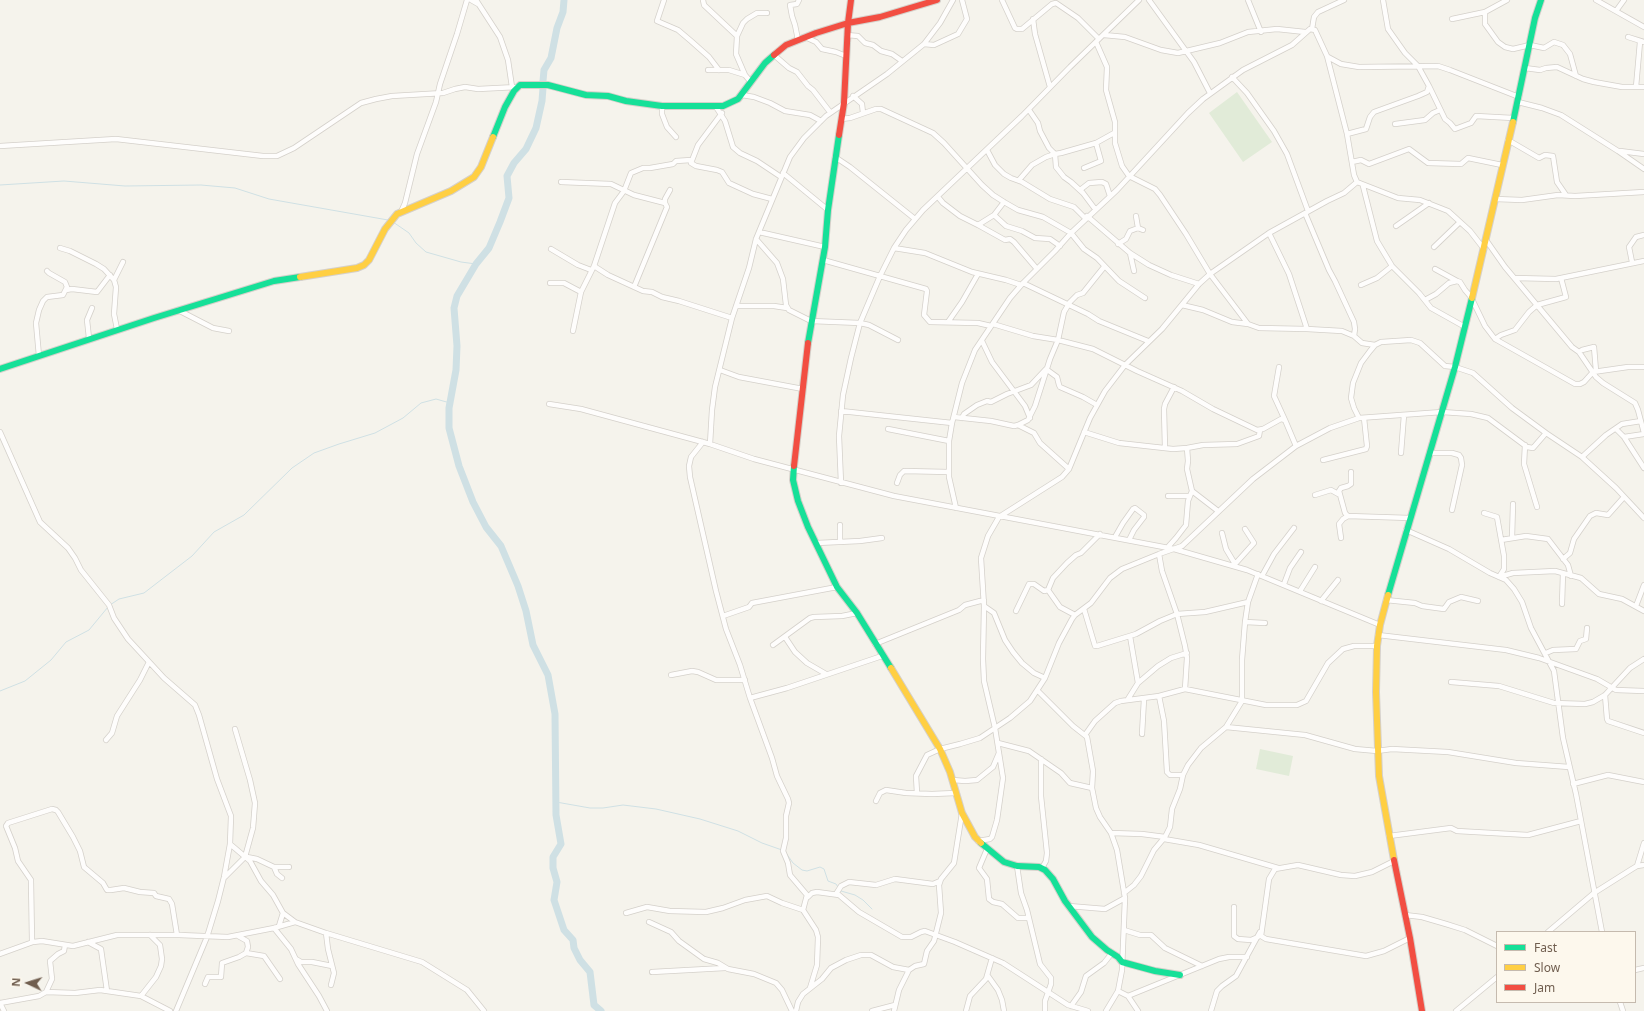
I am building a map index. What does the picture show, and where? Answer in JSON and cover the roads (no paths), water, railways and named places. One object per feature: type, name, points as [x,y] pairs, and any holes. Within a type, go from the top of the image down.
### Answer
[{"type":"street","points":[[0,369],[89,338],[274,281],[361,267],[369,260],[382,234],[389,223],[400,212],[405,203],[417,154],[467,0]]},
{"type":"street","points":[[400,212],[451,192],[474,178],[481,167],[505,107],[515,87],[500,36],[477,2],[471,0]]},
{"type":"street","points":[[664,0],[657,20],[678,30],[709,57],[719,70]]},
{"type":"street","points":[[703,0],[704,6],[737,36]]},
{"type":"street","points":[[798,40],[790,5],[797,4],[799,0]]},
{"type":"street","points":[[851,0],[847,35],[844,103],[828,210],[825,247],[811,321],[798,428],[794,470],[794,489],[798,502],[808,527],[838,587],[857,613],[940,749],[953,780],[962,813],[972,833],[978,841],[1004,862],[1017,866],[1042,868],[1053,879],[1069,906],[1092,936],[1122,962],[1155,971],[1180,975]]},
{"type":"street","points":[[0,146],[116,139],[263,156],[276,156],[294,148],[361,103],[392,96],[446,93],[460,87],[478,89],[515,87],[524,84],[548,85],[586,95],[608,96],[626,101],[662,106],[716,106],[730,104],[742,95],[750,81],[774,55],[786,45],[805,37],[848,24],[880,17],[937,0]]},
{"type":"street","points":[[710,444],[712,410],[732,318],[749,268],[756,239],[790,156],[830,112],[883,76],[924,44],[940,23],[953,0]]},
{"type":"street","points":[[924,44],[934,45],[958,34],[967,19],[962,0]]},
{"type":"street","points":[[1002,0],[1017,30],[1022,29],[1052,4],[1056,3],[1078,18],[1097,41],[1107,67],[1106,90],[1115,122],[1114,133],[1120,162],[1129,176],[1155,189],[1160,195],[1210,274],[1248,324]]},
{"type":"street","points":[[841,483],[839,436],[841,411],[847,376],[860,323],[894,248],[915,219],[1029,110],[1050,87],[1139,0]]},
{"type":"street","points":[[1149,0],[1194,62],[1210,93]]},
{"type":"street","points":[[1248,0],[1261,32]]},
{"type":"street","points":[[1312,29],[1314,17],[1318,12],[1344,0]]},
{"type":"street","points":[[1383,0],[1388,29],[1404,53],[1418,66],[1445,119],[1455,129],[1472,123],[1476,116],[1514,118]]},
{"type":"street","points":[[1452,19],[1485,12],[1508,0]]},
{"type":"street","points":[[1422,1011],[1410,938],[1389,836],[1379,776],[1376,692],[1378,635],[1386,600],[1406,530],[1455,367],[1484,249],[1494,199],[1541,0]]},
{"type":"street","points":[[1596,0],[1644,27]]},
{"type":"street","points":[[1616,11],[1624,0]]},
{"type":"street","points":[[1485,12],[1485,24],[1502,45],[1512,49],[1530,45],[1542,48],[1552,42],[1563,45],[1570,54],[1576,76]]},
{"type":"street","points":[[750,81],[745,75],[736,54],[737,36],[743,23],[747,19],[758,14],[766,13]]},
{"type":"street","points":[[1033,19],[1036,38],[1050,87]]},
{"type":"street","points":[[1104,35],[1125,37],[1161,50],[1178,53],[1187,52],[1225,41],[1243,33],[1280,29],[1305,32]]},
{"type":"street","points":[[956,508],[949,483],[948,472],[949,441],[952,423],[970,360],[1010,298],[1086,217],[1110,196],[1188,113],[1210,93],[1232,77],[1257,62],[1297,42],[1305,32],[1312,29]]},
{"type":"street","points":[[1312,29],[1315,30],[1327,56],[1347,134],[1354,175],[1357,182],[1363,186],[1398,198],[1420,200],[1448,211],[1470,231],[1484,249]]},
{"type":"street","points":[[847,35],[858,36],[865,43],[873,45],[881,52],[892,54],[902,61]]},
{"type":"street","points":[[805,37],[816,42],[822,49],[846,56]]},
{"type":"street","points":[[1628,37],[1642,42],[1636,87]]},
{"type":"street","points":[[774,55],[789,68],[797,72],[830,112]]},
{"type":"street","points":[[1327,56],[1334,62],[1359,67],[1418,66],[1444,68],[1518,100],[1552,111],[1618,151],[1644,169]]},
{"type":"street","points":[[1525,68],[1540,70],[1557,67],[1589,81],[1607,85],[1644,87]]},
{"type":"street","points":[[708,70],[729,70],[745,75]]},
{"type":"street","points":[[1232,77],[1247,94],[1274,131],[1286,154],[1329,270],[1336,281],[1354,322],[1354,336]]},
{"type":"street","points":[[1347,134],[1366,129],[1370,116],[1374,112],[1427,92],[1429,86]]},
{"type":"street","points":[[742,95],[770,102],[785,111],[810,115],[821,121]]},
{"type":"street","points":[[853,96],[862,104],[863,113]]},
{"type":"street","points":[[662,106],[662,114],[667,126],[676,137]]},
{"type":"street","points":[[716,106],[722,113],[733,147],[740,153],[782,175],[828,210]]},
{"type":"street","points":[[841,119],[850,118],[881,109],[930,131],[940,139],[987,190],[1018,210],[1048,219],[1071,233],[1084,249],[1097,258],[1119,281],[1145,298]]},
{"type":"street","points":[[1029,110],[1038,123],[1040,131],[1049,148],[1055,154],[1056,167],[1064,178],[1069,180],[1080,190],[1095,209]]},
{"type":"street","points":[[1395,124],[1425,120],[1440,110]]},
{"type":"street","points":[[722,113],[698,145],[691,160],[692,165],[722,172],[729,183],[753,194],[772,200]]},
{"type":"street","points":[[1019,180],[1032,166],[1046,157],[1096,143],[1114,133]]},
{"type":"street","points":[[1508,140],[1539,158],[1545,155],[1553,156],[1557,182],[1566,195]]},
{"type":"street","points":[[1084,168],[1101,161],[1096,143]]},
{"type":"street","points":[[1352,162],[1361,160],[1369,164],[1409,149],[1428,162],[1461,164],[1468,158],[1502,165]]},
{"type":"street","points":[[987,150],[995,165],[1004,174],[1019,180],[1050,199],[1074,207],[1118,244],[1149,265],[1171,275],[1199,284]]},
{"type":"street","points":[[1618,151],[1644,154]]},
{"type":"street","points":[[835,157],[850,167],[915,219]]},
{"type":"street","points":[[573,331],[581,292],[592,268],[615,203],[624,191],[631,173],[640,169],[673,164],[676,161],[691,160]]},
{"type":"street","points":[[561,182],[610,184],[624,191],[665,203]]},
{"type":"street","points":[[1080,190],[1090,183],[1100,182],[1106,184],[1110,196]]},
{"type":"street","points":[[978,841],[991,838],[997,820],[1003,778],[998,743],[984,682],[984,603],[982,552],[988,536],[999,517],[1055,481],[1068,470],[1084,432],[1105,391],[1125,364],[1162,329],[1199,284],[1210,274],[1269,233],[1344,193],[1357,182]]},
{"type":"street","points":[[1363,186],[1377,241],[1392,266],[1431,308],[1465,327]]},
{"type":"street","points":[[634,287],[667,207],[665,199],[670,190]]},
{"type":"street","points":[[1494,199],[1522,200],[1566,195],[1644,192]]},
{"type":"street","points":[[938,197],[960,216],[1005,240],[1010,239],[1037,269]]},
{"type":"street","points":[[978,225],[994,215],[1004,202]]},
{"type":"street","points":[[1396,226],[1429,203]]},
{"type":"street","points":[[994,215],[1006,226],[1022,231],[1035,238],[1050,239],[1060,246]]},
{"type":"street","points":[[1118,244],[1126,238],[1128,233],[1141,229],[1136,216]]},
{"type":"street","points":[[1434,247],[1460,222]]},
{"type":"street","points":[[759,232],[825,247]]},
{"type":"street","points":[[1269,233],[1289,274],[1307,328]]},
{"type":"street","points":[[1632,262],[1629,247],[1636,237],[1644,235]]},
{"type":"street","points":[[756,239],[777,263],[785,287],[787,308]]},
{"type":"street","points":[[1486,240],[1505,267],[1572,347],[1579,352],[1595,371]]},
{"type":"street","points":[[60,248],[70,251],[96,264],[114,280],[116,296],[114,314],[117,330]]},
{"type":"street","points":[[894,248],[925,253],[978,274],[1022,284],[1068,304],[1099,321],[1148,341]]},
{"type":"street","points":[[551,249],[578,265],[592,268],[643,291],[652,292],[662,297],[732,318]]},
{"type":"street","points":[[1130,253],[1134,271]]},
{"type":"street","points":[[823,260],[909,286],[926,289],[924,316],[930,322],[978,323],[992,325],[1033,336],[1058,340],[1093,349],[1174,387],[1213,409],[1260,430]]},
{"type":"street","points":[[1515,278],[1542,280],[1562,278],[1632,262],[1644,261]]},
{"type":"street","points":[[114,280],[123,262]]},
{"type":"street","points":[[1361,285],[1377,278],[1392,266]]},
{"type":"street","points":[[1018,425],[1030,418],[1035,406],[1046,369],[1058,340],[1062,316],[1068,304],[1077,295],[1083,293],[1104,267]]},
{"type":"street","points":[[1435,269],[1457,280],[1471,297],[1485,326],[1495,340],[1575,384],[1584,382],[1595,371],[1613,370],[1628,366],[1644,367]]},
{"type":"street","points":[[39,356],[36,323],[41,305],[47,297],[63,295],[66,290],[65,282],[47,271]]},
{"type":"street","points":[[948,322],[962,302],[978,274]]},
{"type":"street","points":[[66,290],[72,289],[96,292],[110,275]]},
{"type":"street","points":[[1495,340],[1500,335],[1515,330],[1529,312],[1537,305],[1566,297],[1562,278]]},
{"type":"street","points":[[1425,300],[1436,294],[1449,283],[1457,280]]},
{"type":"street","points":[[550,283],[564,283],[581,292]]},
{"type":"street","points":[[1182,305],[1203,310],[1232,322],[1248,324],[1259,328],[1307,328],[1342,331],[1354,336],[1362,343],[1375,345],[1388,341],[1416,341],[1424,346],[1441,364],[1473,373],[1512,408],[1582,457],[1624,497],[1642,517]]},
{"type":"street","points":[[736,306],[774,306],[787,308],[791,312],[811,321],[860,323],[873,327],[898,340]]},
{"type":"street","points":[[89,338],[87,320],[92,308]]},
{"type":"street","points":[[178,310],[213,328],[229,332]]},
{"type":"street","points":[[982,341],[995,367],[1025,406],[1030,418]]},
{"type":"street","points":[[1324,460],[1366,449],[1367,446],[1362,418],[1352,402],[1353,383],[1361,363],[1375,345]]},
{"type":"street","points":[[1579,352],[1594,347],[1596,377],[1637,406],[1644,406]]},
{"type":"street","points":[[1279,367],[1274,396],[1296,446]]},
{"type":"street","points":[[962,418],[964,414],[978,405],[987,401],[991,402],[1031,385],[1046,369]]},
{"type":"street","points":[[1046,369],[1058,376],[1058,385],[1060,387],[1097,405]]},
{"type":"street","points":[[720,370],[739,377],[803,389]]},
{"type":"street","points":[[1165,448],[1164,409],[1174,387]]},
{"type":"street","points":[[549,404],[581,409],[710,444],[748,458],[901,498],[1115,537],[1174,549],[1235,565],[1380,625]]},
{"type":"street","points":[[1624,437],[1644,433],[1637,406]]},
{"type":"street","points":[[841,411],[952,423]]},
{"type":"street","points":[[917,793],[916,776],[927,755],[940,749],[970,742],[995,728],[1025,706],[1038,691],[1045,678],[1059,643],[1076,615],[1091,603],[1110,578],[1159,554],[1185,544],[1253,479],[1296,446],[1330,428],[1362,418],[1442,412],[1471,414],[1488,418],[1525,444],[1527,447],[1532,448],[1546,433]]},
{"type":"street","points":[[1401,453],[1404,415]]},
{"type":"street","points":[[954,417],[1018,425],[1034,433],[1040,443],[1068,470]]},
{"type":"street","points":[[1260,430],[1282,419],[1285,420]]},
{"type":"street","points":[[1582,457],[1606,435],[1622,424],[1641,421]]},
{"type":"street","points":[[888,429],[949,441]]},
{"type":"street","points":[[1616,429],[1624,437],[1644,468]]},
{"type":"street","points":[[1084,432],[1119,443],[1165,448],[1187,448],[1203,445],[1237,444],[1259,436],[1260,430]]},
{"type":"street","points":[[0,432],[40,522],[68,548],[81,570],[109,605],[117,624],[148,662],[190,700],[198,710],[217,779],[231,816],[230,844],[224,877],[207,937],[176,1011]]},
{"type":"street","points":[[703,442],[691,457],[689,466],[690,478],[716,591],[726,629],[745,680],[777,776],[788,799],[789,803],[786,816],[786,838],[783,851],[788,863],[789,872],[793,880],[808,897]]},
{"type":"street","points":[[1525,444],[1524,464],[1537,507]]},
{"type":"street","points":[[1167,548],[1186,525],[1186,512],[1191,494],[1187,469],[1187,448]]},
{"type":"street","points":[[1429,453],[1452,453],[1459,455],[1461,458],[1462,465],[1452,510]]},
{"type":"street","points":[[897,483],[900,475],[904,471],[948,472]]},
{"type":"street","points":[[1348,516],[1345,513],[1339,489],[1351,484],[1351,472]]},
{"type":"street","points":[[1315,495],[1331,490],[1340,495]]},
{"type":"street","points":[[1168,496],[1191,494],[1218,512]]},
{"type":"street","points":[[1563,559],[1570,553],[1574,539],[1590,516],[1596,513],[1608,515],[1624,497]]},
{"type":"street","points":[[1512,538],[1513,504]]},
{"type":"street","points":[[1115,537],[1123,523],[1135,508],[1144,515],[1144,517],[1134,530],[1129,540]]},
{"type":"street","points":[[1642,517],[1644,510]]},
{"type":"street","points":[[1484,513],[1497,516],[1504,556],[1504,569],[1499,577]]},
{"type":"street","points":[[1342,538],[1339,524],[1348,516],[1410,518]]},
{"type":"street","points":[[840,525],[840,541]]},
{"type":"street","points":[[1069,906],[1109,908],[1134,885],[1146,868],[1154,850],[1165,838],[1170,827],[1172,809],[1188,765],[1201,748],[1226,727],[1242,701],[1242,660],[1248,602],[1260,575],[1294,528]]},
{"type":"street","points":[[1235,565],[1254,543],[1245,529]]},
{"type":"street","points":[[1406,530],[1449,549],[1490,574],[1506,580],[1518,594],[1522,602],[1531,628],[1546,653],[1554,671],[1569,767],[1602,931]]},
{"type":"street","points":[[1222,533],[1226,549],[1235,565]]},
{"type":"street","points":[[1048,590],[1053,578],[1067,563],[1076,555],[1081,553],[1100,534]]},
{"type":"street","points":[[1501,540],[1535,536],[1548,539],[1568,565],[1571,576]]},
{"type":"street","points":[[817,543],[860,541],[882,538]]},
{"type":"street","points":[[1284,584],[1290,568],[1301,552]]},
{"type":"street","points":[[1159,554],[1162,571],[1177,614],[1187,653],[1185,689]]},
{"type":"street","points":[[1300,591],[1315,567]]},
{"type":"street","points":[[1499,577],[1513,573],[1548,570],[1563,573],[1583,580],[1599,594],[1622,599],[1644,611]]},
{"type":"street","points":[[1562,604],[1563,573]]},
{"type":"street","points":[[1322,601],[1338,580]]},
{"type":"street","points":[[1016,611],[1029,584],[1034,584],[1044,591],[1048,590]]},
{"type":"street","points":[[1636,606],[1644,585]]},
{"type":"street","points":[[723,616],[749,607],[752,603],[838,587]]},
{"type":"street","points":[[1048,590],[1060,607],[1076,615]]},
{"type":"street","points":[[1386,600],[1416,603],[1422,606],[1444,609],[1449,602],[1461,597],[1478,601]]},
{"type":"street","points":[[1084,609],[1095,646],[1130,636],[1177,614],[1205,612],[1248,602]]},
{"type":"street","points":[[875,644],[959,610],[965,604],[984,603],[994,613],[1012,652],[1034,673],[1045,678]]},
{"type":"street","points":[[773,645],[800,625],[814,617],[842,616],[857,613]]},
{"type":"street","points":[[1245,622],[1265,623]]},
{"type":"street","points":[[1546,653],[1553,650],[1576,649],[1580,641],[1586,639],[1587,628]]},
{"type":"street","points":[[1378,635],[1506,650],[1540,658],[1597,679],[1612,689],[1621,691],[1644,691]]},
{"type":"street","points":[[1130,636],[1138,684]]},
{"type":"street","points":[[785,637],[795,652],[806,663],[826,674]]},
{"type":"street","points":[[1085,735],[1092,724],[1111,707],[1121,701],[1159,696],[1185,689],[1242,701],[1276,705],[1297,705],[1306,701],[1328,663],[1343,650],[1354,646],[1377,646]]},
{"type":"street","points":[[1128,699],[1138,684],[1162,663],[1187,653]]},
{"type":"street","points":[[750,698],[882,656]]},
{"type":"street","points":[[1451,682],[1499,686],[1550,702],[1585,704],[1593,702],[1606,695],[1630,668],[1644,660]]},
{"type":"street","points":[[106,740],[112,733],[117,716],[140,680],[148,662]]},
{"type":"street","points":[[671,675],[692,671],[716,680],[745,680]]},
{"type":"street","points":[[1038,691],[1073,726],[1085,735],[1088,740],[1093,771],[1092,788],[1098,813],[1111,833],[1117,850],[1124,895],[1122,962],[1118,991],[1106,1011]]},
{"type":"street","points":[[1606,695],[1607,720],[1644,734]]},
{"type":"street","points":[[1159,696],[1164,721],[1167,772],[1170,775],[1183,776]]},
{"type":"street","points":[[1142,734],[1144,698]]},
{"type":"street","points":[[1226,727],[1305,735],[1355,749],[1453,752],[1516,763],[1569,767]]},
{"type":"street","points":[[224,877],[245,857],[253,828],[254,797],[235,729]]},
{"type":"street","points":[[998,743],[1023,749],[1061,773],[1070,783],[1092,788]]},
{"type":"street","points":[[953,780],[978,780],[993,767],[999,753]]},
{"type":"street","points":[[1041,759],[1041,796],[1046,853],[1046,861],[1042,868]]},
{"type":"street","points":[[1573,784],[1608,775],[1644,782]]},
{"type":"street","points":[[876,801],[882,790],[906,793],[956,793]]},
{"type":"street","points":[[32,942],[31,880],[18,861],[15,848],[6,826],[8,823],[52,809],[58,812],[80,851],[84,867],[103,883],[107,890],[124,888],[140,892],[154,893],[156,896],[169,899],[172,904],[177,935]]},
{"type":"street","points":[[894,1011],[899,990],[909,970],[914,966],[924,964],[927,952],[934,941],[941,913],[938,891],[940,881],[954,862],[962,813]]},
{"type":"street","points":[[1389,836],[1452,828],[1457,831],[1525,835],[1536,834],[1581,821]]},
{"type":"street","points":[[1111,833],[1142,834],[1165,838],[1199,845],[1278,868],[1298,866],[1341,876],[1355,876],[1372,872],[1394,861]]},
{"type":"street","points":[[1637,866],[1644,843]]},
{"type":"street","points":[[230,844],[250,861],[261,881],[273,895],[283,912],[295,922],[422,962],[461,986],[471,994],[484,1011]]},
{"type":"street","points":[[986,849],[979,868],[987,879],[989,899],[992,902],[1002,904],[1018,918],[1029,918]]},
{"type":"street","points":[[245,857],[257,859],[274,866],[289,867]]},
{"type":"street","points":[[1549,931],[1594,893],[1637,866],[1644,865]]},
{"type":"street","points":[[274,866],[277,874],[282,878]]},
{"type":"street","points":[[1017,866],[1021,893],[1042,967],[1051,978],[1044,1007],[1045,1011]]},
{"type":"street","points":[[1211,1011],[1217,991],[1236,976],[1259,935],[1269,879],[1273,872],[1278,868]]},
{"type":"street","points":[[836,894],[841,886],[849,882],[876,885],[895,880],[933,884],[940,881]]},
{"type":"street","points":[[803,910],[808,897],[812,893],[817,892],[836,894],[841,896],[859,912],[902,937],[911,937],[925,931],[935,934],[992,958],[1011,968],[1070,1006],[1088,1011]]},
{"type":"street","points":[[626,913],[646,907],[670,911],[706,912],[745,900],[767,896],[803,910],[816,930],[819,944],[816,971],[810,988]]},
{"type":"street","points":[[1234,907],[1234,936],[1238,939],[1251,940],[1259,935]]},
{"type":"street","points":[[276,927],[283,912]]},
{"type":"street","points":[[1405,915],[1440,922],[1465,930],[1496,946]]},
{"type":"street","points":[[0,954],[32,942],[42,941],[73,946],[117,935],[177,935],[207,937],[238,936],[295,922]]},
{"type":"street","points":[[649,922],[671,932],[700,956],[718,963],[725,968]]},
{"type":"street","points":[[276,927],[320,996],[327,1011]]},
{"type":"street","points":[[1124,930],[1152,936],[1165,948],[1202,966]]},
{"type":"street","points":[[326,933],[332,966],[333,977],[331,985]]},
{"type":"street","points":[[141,996],[156,977],[162,959],[160,945],[150,935]]},
{"type":"street","points":[[1259,935],[1266,939],[1366,956],[1380,953],[1410,938]]},
{"type":"street","points":[[238,936],[247,941],[248,947],[246,953]]},
{"type":"street","points":[[88,942],[101,948],[107,991]]},
{"type":"street","points":[[46,992],[52,979],[50,961],[64,951],[65,945]]},
{"type":"street","points":[[205,984],[208,978],[221,976],[222,963],[246,953],[264,956],[280,979]]},
{"type":"street","points":[[1067,1010],[1081,992],[1086,976],[1104,963],[1112,953]]},
{"type":"street","points":[[796,1011],[800,998],[822,979],[834,966],[846,960],[861,955],[874,956],[893,967],[909,970]]},
{"type":"street","points":[[1128,996],[1225,958],[1247,957]]},
{"type":"street","points":[[966,1011],[970,996],[988,976],[992,958]]},
{"type":"street","points":[[296,959],[301,962],[312,962],[332,966]]},
{"type":"street","points":[[652,972],[725,968],[754,974],[776,983],[782,990],[792,1011]]},
{"type":"street","points":[[988,976],[998,990],[1004,1004],[1004,1011]]},
{"type":"street","points":[[1456,1011],[1496,978]]},
{"type":"street","points":[[4,1011],[0,1003],[39,996],[46,992],[60,993],[95,990],[141,996],[170,1011]]},
{"type":"street","points":[[1118,991],[1128,996],[1138,1011]]},
{"type":"street","points":[[872,1011],[895,1005]]},
{"type":"waterway","points":[[543,81],[544,70],[551,58],[557,28],[563,12],[564,0]]},
{"type":"waterway","points":[[543,88],[542,101],[536,128],[526,149],[514,163],[507,176],[509,198],[500,222],[489,248],[476,264],[457,296],[454,308],[457,346],[456,370],[449,408],[449,428],[459,466],[473,502],[486,527],[501,546],[518,586],[526,611],[533,645],[548,675],[555,714],[556,815],[561,844],[553,857],[553,868],[557,882],[554,900],[564,930],[573,940],[574,948],[580,960],[590,972],[594,1005],[601,1011]]},
{"type":"waterway","points":[[0,185],[64,181],[125,186],[201,185],[235,188],[269,199],[388,220]]},
{"type":"waterway","points":[[393,222],[409,233],[416,243],[426,252],[461,262],[476,264]]},
{"type":"waterway","points":[[110,605],[119,599],[144,593],[192,556],[214,532],[244,515],[292,468],[314,453],[375,433],[403,418],[421,403],[436,399],[450,403]]},
{"type":"waterway","points":[[0,691],[25,681],[51,660],[66,642],[89,630],[108,607]]},
{"type":"waterway","points":[[556,802],[590,808],[623,805],[656,809],[700,819],[738,831],[762,843],[782,850]]},
{"type":"waterway","points":[[786,853],[793,863],[802,870],[807,871],[820,867],[824,869],[828,881],[836,884],[838,887]]},
{"type":"waterway","points":[[841,891],[855,895],[863,900],[872,909]]}]
